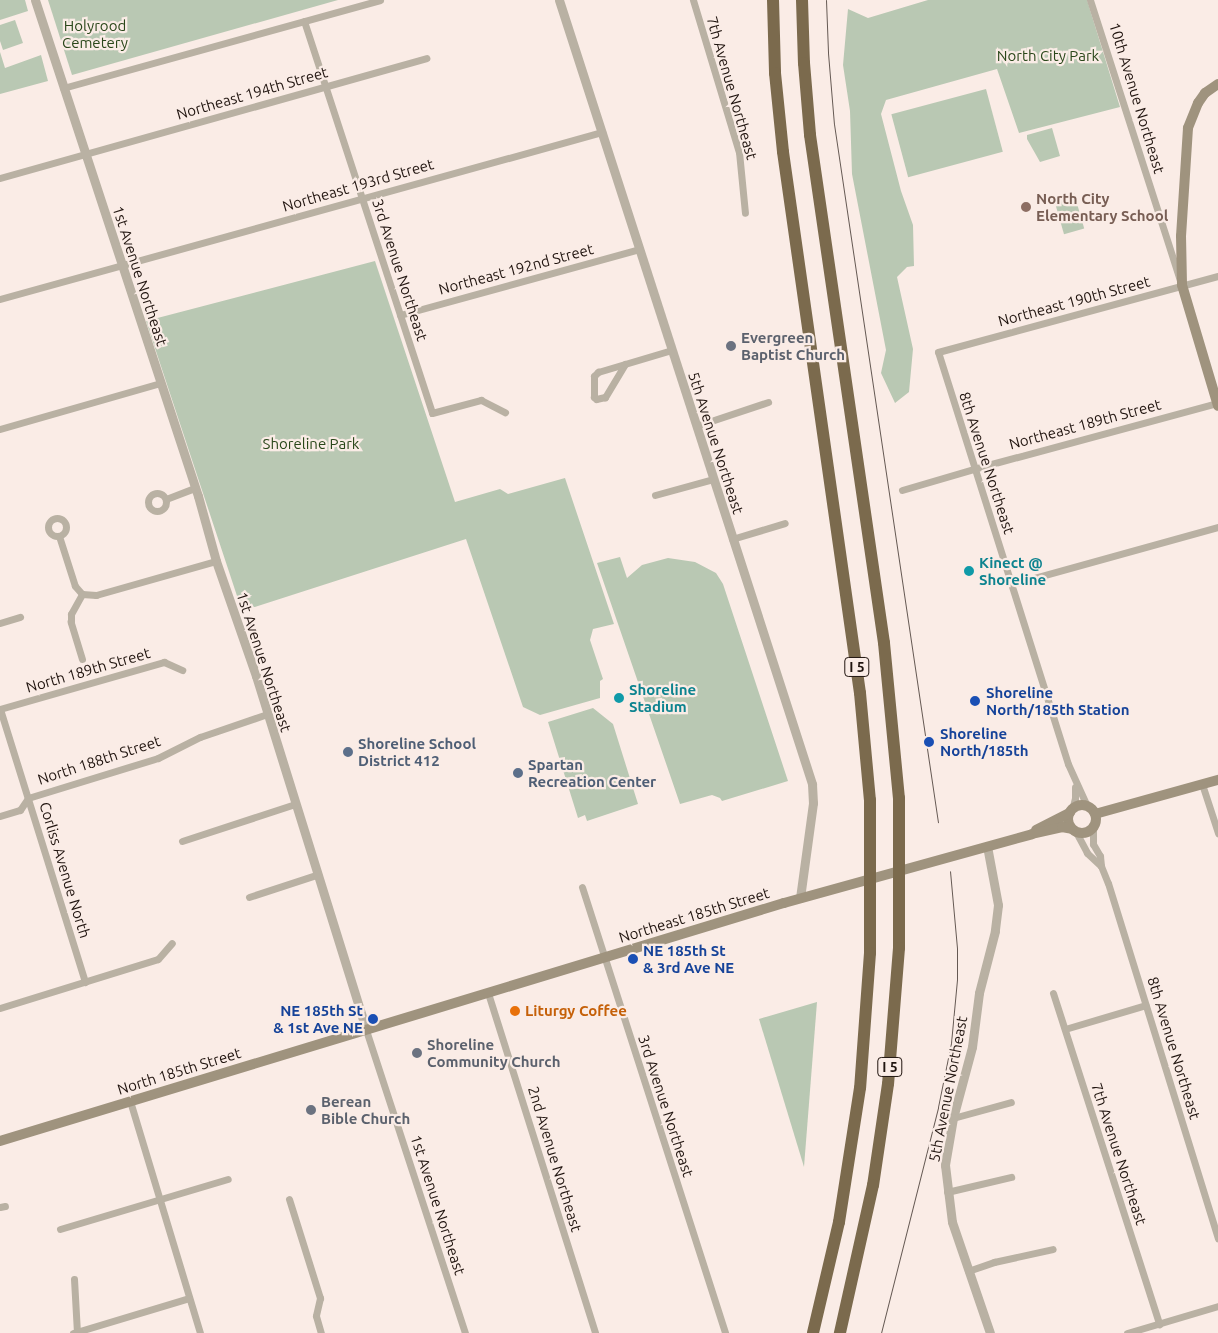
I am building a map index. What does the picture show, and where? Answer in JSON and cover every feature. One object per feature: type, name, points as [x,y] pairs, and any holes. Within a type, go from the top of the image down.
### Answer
[{"type":"highway","name":"I 5","points":[[773,0],[775,73],[781,134],[859,684],[870,800],[870,953],[860,1088],[842,1205],[813,1333]]},
{"type":"highway","name":"I 5","points":[[802,0],[804,71],[810,135],[883,637],[899,798],[900,913],[893,1041],[879,1152],[840,1333]]},
{"type":"highway","points":[[847,1333],[851,1286]]},
{"type":"main road","points":[[1182,286],[1182,206],[1188,128],[1198,103],[1206,93],[1218,84]]},
{"type":"main road","name":"10th Avenue Northeast","points":[[1182,286],[1218,404]]},
{"type":"main road","points":[[1095,814],[1218,780]]},
{"type":"main road","points":[[1079,806],[1087,806],[1095,814],[1093,828],[1086,833],[1074,830],[1068,821],[1071,812],[1079,806]]},
{"type":"main road","name":"Northeast 185th Street","points":[[1032,834],[1041,826],[1071,812]]},
{"type":"main road","name":"Northeast 185th Street","points":[[366,1030],[800,898],[1032,834],[1062,827],[1074,830]]},
{"type":"main road","name":"North 185th Street","points":[[0,1141],[366,1030]]},
{"type":"street","name":"1st Avenue Northeast","points":[[34,0],[195,488],[216,561],[267,714],[316,875],[465,1333]]},
{"type":"street","points":[[63,88],[380,0]]},
{"type":"street","name":"5th Avenue Northeast","points":[[559,0],[812,784],[813,803],[800,898]]},
{"type":"street","name":"7th Avenue Northeast","points":[[693,0],[739,152],[745,213]]},
{"type":"street","name":"10th Avenue Northeast","points":[[1090,0],[1182,286]]},
{"type":"street","name":"3rd Avenue Northeast","points":[[304,20],[432,413],[481,400],[505,412]]},
{"type":"street","name":"Northeast 194th Street","points":[[0,178],[426,58]]},
{"type":"street","name":"Northeast 193rd Street","points":[[0,299],[602,132]]},
{"type":"street","name":"Northeast 192nd Street","points":[[400,315],[639,249]]},
{"type":"street","name":"Northeast 190th Street","points":[[938,352],[1218,276]]},
{"type":"street","points":[[625,364],[605,397],[596,399],[594,396],[594,376],[598,372],[672,350]]},
{"type":"street","name":"8th Avenue Northeast","points":[[938,352],[1012,584],[1024,628],[1075,781],[1087,806]]},
{"type":"street","points":[[0,429],[160,383]]},
{"type":"street","points":[[696,426],[768,402]]},
{"type":"street","name":"Northeast 189th Street","points":[[902,490],[1218,404]]},
{"type":"street","points":[[655,495],[713,479]]},
{"type":"street","points":[[166,499],[195,488]]},
{"type":"street","points":[[732,539],[785,522]]},
{"type":"street","points":[[1012,584],[1218,527]]},
{"type":"street","points":[[59,536],[75,586],[82,594],[96,595],[216,561]]},
{"type":"street","points":[[82,594],[71,614],[71,622],[82,659]]},
{"type":"street","points":[[0,623],[20,617]]},
{"type":"street","name":"North 189th Street","points":[[0,709],[164,662],[182,670]]},
{"type":"street","name":"Corliss Avenue North","points":[[0,709],[85,982]]},
{"type":"street","name":"North 188th Street","points":[[0,816],[20,810],[28,798],[158,758],[200,737],[267,714]]},
{"type":"street","name":"8th Avenue Northeast","points":[[1071,812],[1075,798],[1075,781]]},
{"type":"street","points":[[1202,784],[1218,834]]},
{"type":"street","points":[[182,841],[295,804]]},
{"type":"street","name":"8th Avenue Northeast","points":[[1093,828],[1093,844],[1100,856],[1101,866],[1108,883],[1218,1238]]},
{"type":"street","name":"8th Avenue Northeast","points":[[1074,830],[1087,853],[1101,866]]},
{"type":"street","name":"5th Avenue Northeast","points":[[986,846],[998,905],[995,931],[979,993],[966,1074],[953,1118],[945,1166],[952,1222],[990,1333]]},
{"type":"street","points":[[249,897],[316,875]]},
{"type":"street","name":"3rd Avenue Northeast","points":[[582,887],[725,1333]]},
{"type":"street","points":[[0,1008],[158,958],[172,943]]},
{"type":"street","name":"2nd Avenue Northeast","points":[[488,993],[595,1333]]},
{"type":"street","name":"7th Avenue Northeast","points":[[1053,993],[1159,1324]]},
{"type":"street","points":[[1065,1029],[1146,1005]]},
{"type":"street","points":[[130,1102],[200,1333]]},
{"type":"street","points":[[953,1118],[1011,1102]]},
{"type":"street","points":[[947,1192],[1011,1177]]},
{"type":"street","points":[[60,1229],[228,1179]]},
{"type":"street","points":[[290,1199],[320,1298],[316,1316],[321,1333]]},
{"type":"street","points":[[968,1271],[994,1262],[1054,1249]]},
{"type":"street","points":[[74,1279],[75,1332],[189,1298]]},
{"type":"street","points":[[1127,1333],[1218,1306]]},
{"type":"green space","points":[[0,0],[25,0],[28,11],[0,20]]},
{"type":"green space","name":"Holyrood Cemetery","points":[[48,0],[338,0],[72,75]]},
{"type":"green space","name":"North City Park","points":[[928,0],[1087,0],[1120,107],[1019,133],[997,69],[886,100],[881,114],[901,191],[913,225],[914,266],[907,267],[897,277],[913,349],[909,392],[895,403],[881,373],[886,350],[852,174],[850,111],[843,65],[848,9],[868,18]]},
{"type":"green space","points":[[15,20],[23,43],[3,50],[0,41],[0,25]]},
{"type":"green space","points":[[0,52],[5,68],[41,55],[48,81],[0,94]]},
{"type":"green space","points":[[986,89],[1003,152],[908,177],[891,114]]},
{"type":"green space","points":[[1052,128],[1060,156],[1040,162],[1027,139],[1027,135]]},
{"type":"green space","points":[[1074,193],[1084,229],[1064,234],[1054,199]]},
{"type":"green space","name":"Shoreline Park","points":[[375,261],[455,502],[500,489],[508,494],[565,478],[614,624],[593,629],[590,640],[603,679],[600,681],[600,698],[540,715],[523,707],[466,539],[242,611],[146,321]]},
{"type":"green space","points":[[620,557],[627,578],[642,565],[668,558],[695,562],[716,573],[723,584],[788,781],[722,801],[720,798],[712,795],[680,804],[597,563]]},
{"type":"green space","points":[[593,708],[613,724],[638,804],[587,821],[585,815],[578,818],[548,722]]},
{"type":"green space","points":[[817,1002],[804,1167],[759,1019]]},
{"type":"tram line","points":[[826,0],[834,124],[938,822]]},
{"type":"tram line","points":[[881,1333],[938,1107],[951,1043],[957,979],[957,948],[950,871]]},
{"type":"place","name":"North City Elementary School","points":[[1026,207]]},
{"type":"place","name":"Evergreen Baptist Church","points":[[731,346]]},
{"type":"place","name":"Kinect @ Shoreline","points":[[969,571]]},
{"type":"place","name":"Shoreline Stadium","points":[[619,698]]},
{"type":"place","name":"Shoreline North/185th Station","points":[[975,701]]},
{"type":"place","name":"Shoreline North/185th","points":[[929,742]]},
{"type":"place","name":"Shoreline School District 412","points":[[348,752]]},
{"type":"place","name":"Spartan Recreation Center","points":[[518,773]]},
{"type":"place","name":"NE 185th St & 3rd Ave NE","points":[[633,959]]},
{"type":"place","name":"Liturgy Coffee","points":[[515,1011]]},
{"type":"place","name":"NE 185th St & 1st Ave NE","points":[[373,1019]]},
{"type":"place","name":"Shoreline Community Church","points":[[417,1053]]},
{"type":"place","name":"Berean Bible Church","points":[[311,1110]]}]
